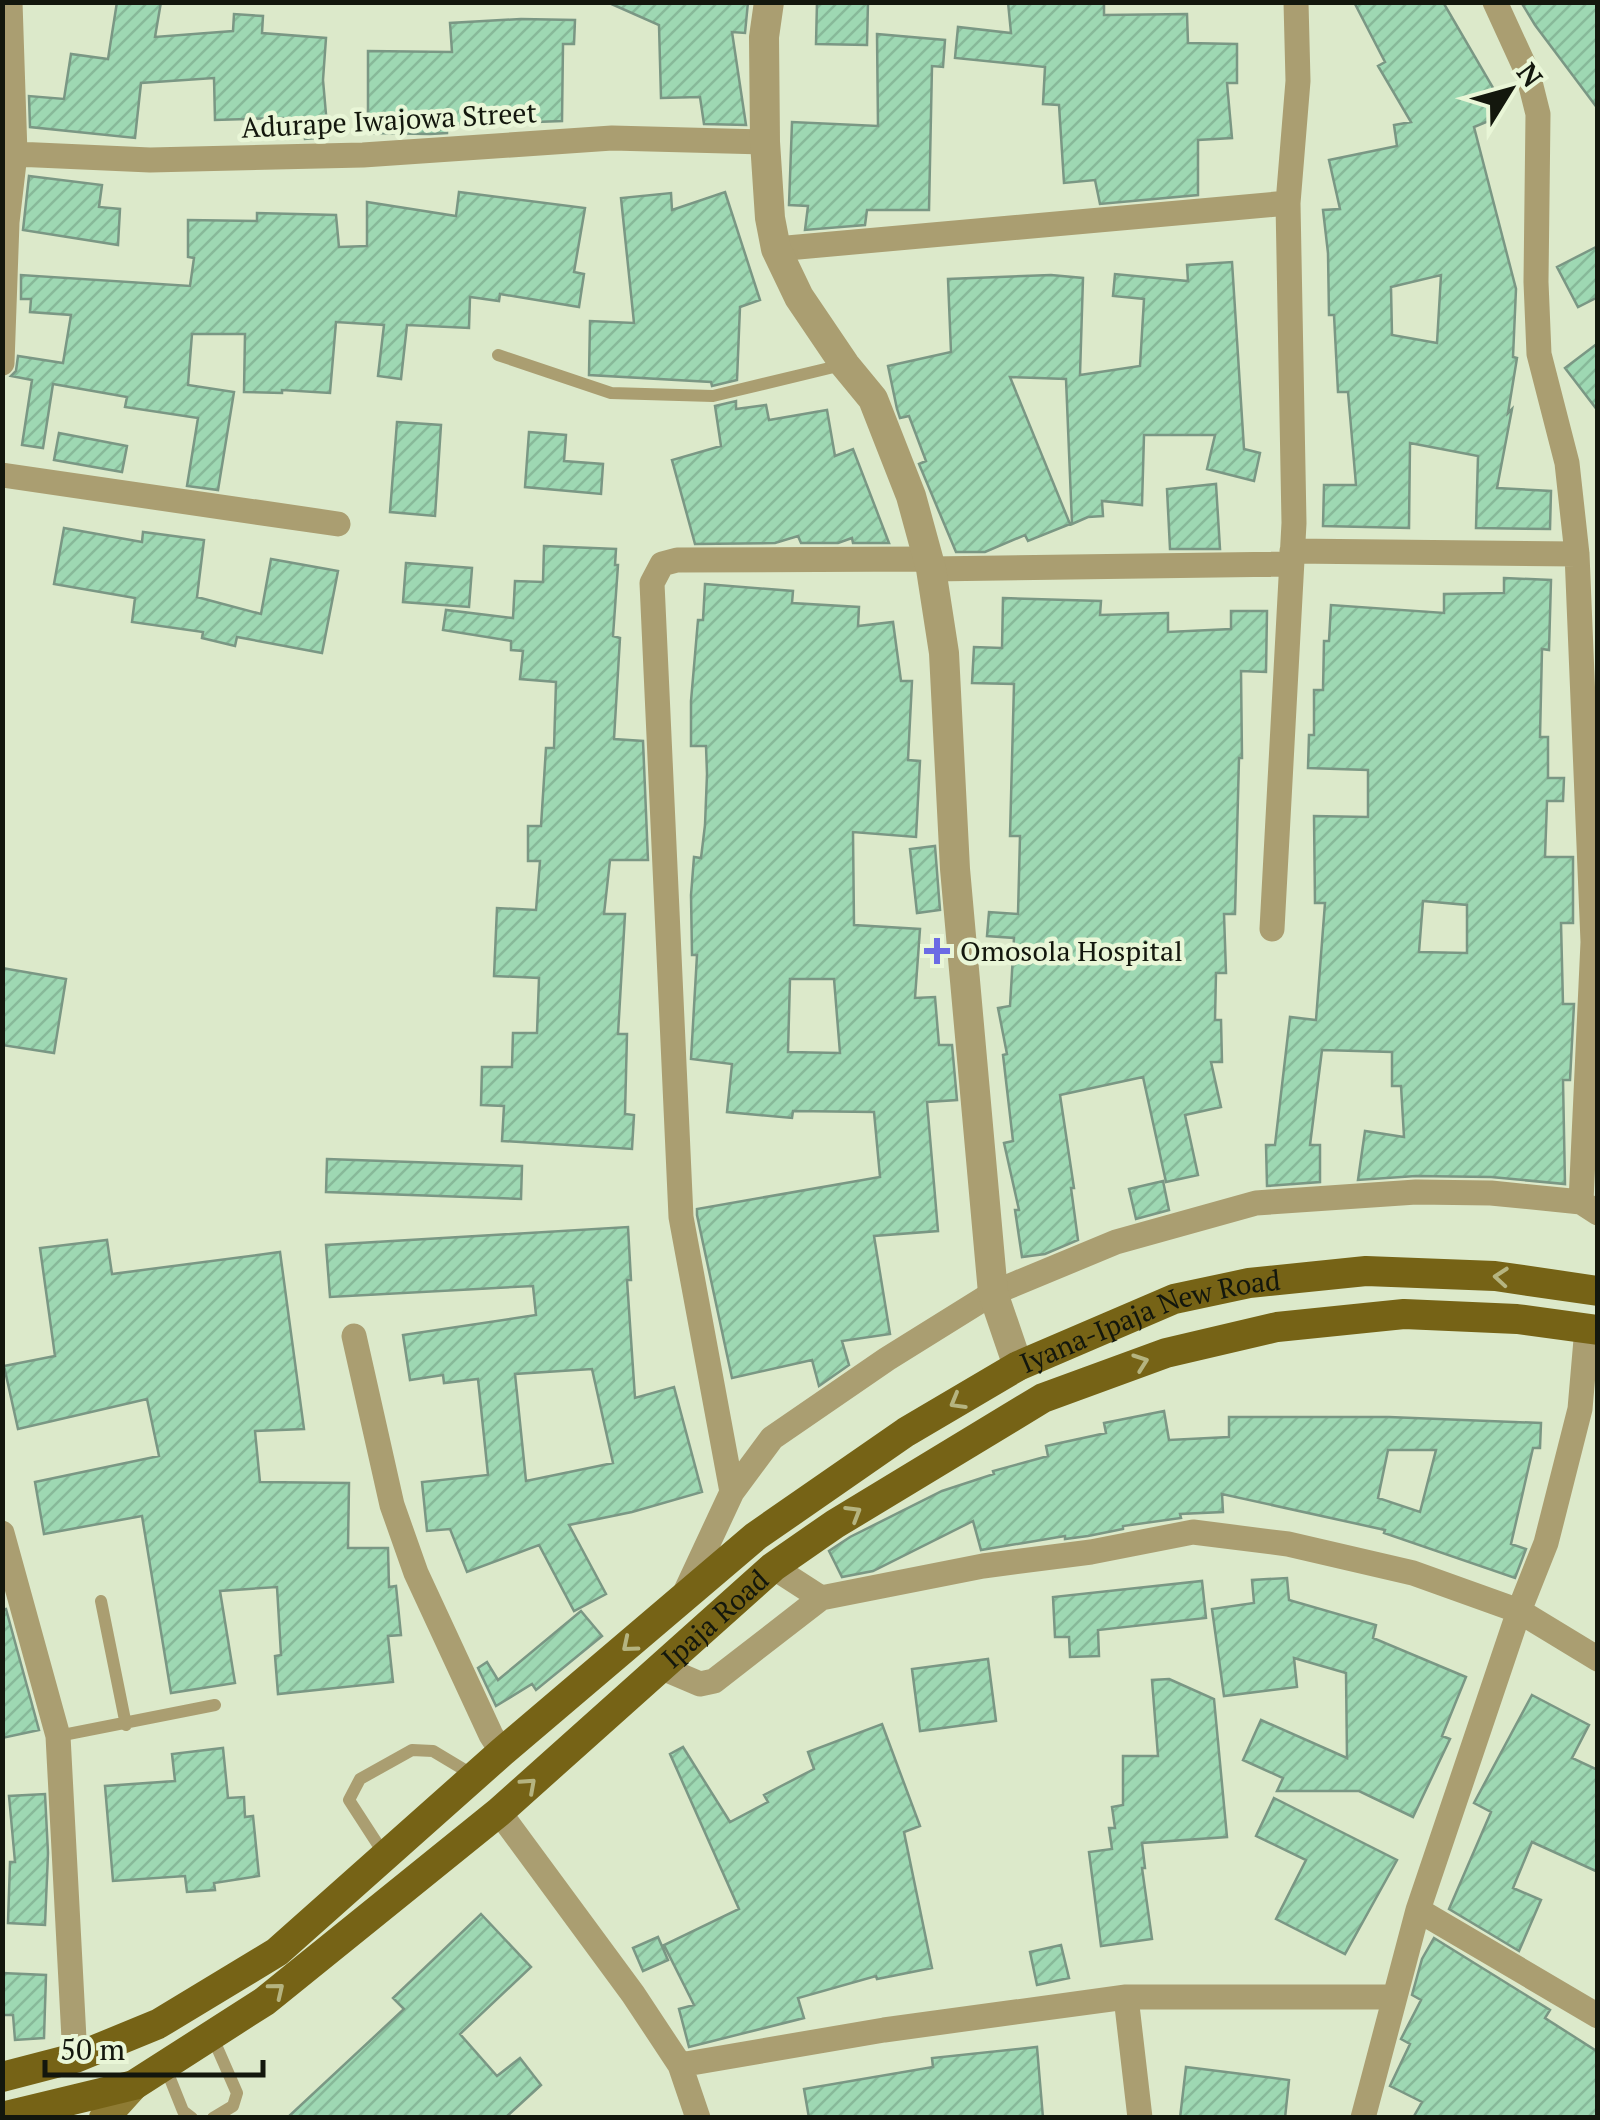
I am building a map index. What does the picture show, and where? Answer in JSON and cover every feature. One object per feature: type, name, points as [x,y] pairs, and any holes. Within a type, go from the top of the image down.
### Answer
[{"type":"main road","name":"Iyana-Ipaja New Road","points":[[756,1536],[906,1432],[1018,1366],[1174,1299],[1249,1283],[1366,1271],[1495,1276],[1598,1291]]},
{"type":"main road","name":"Iyana-Ipaja New Road","points":[[773,1567],[835,1524],[1043,1398],[1166,1353],[1276,1327],[1404,1314],[1517,1319],[1592,1329]]},
{"type":"main road","name":"Ipaja Road","points":[[2,2077],[74,2058],[158,2024],[277,1952],[474,1776],[756,1536]]},
{"type":"main road","name":"Ipaja Road","points":[[2,2117],[134,2085],[264,2000],[499,1812],[773,1567]]},
{"type":"main road","points":[[104,2118],[134,2085]]},
{"type":"street","points":[[2,363],[7,222],[15,154],[10,2]]},
{"type":"street","points":[[768,2],[764,37],[765,142],[776,250],[800,297],[844,365],[873,400],[911,496],[930,564],[944,653],[955,869],[993,1293],[1018,1366]]},
{"type":"street","points":[[1272,930],[1292,558],[1288,203],[1298,81],[1296,2]]},
{"type":"street","points":[[682,1602],[732,1492],[772,1438],[993,1293],[1116,1242],[1256,1203],[1416,1192],[1492,1193],[1589,1207],[1593,942],[1578,554],[1567,463],[1539,354],[1538,114],[1528,74],[1495,2]]},
{"type":"street","name":"Adurape Iwajowa Street","points":[[15,154],[150,160],[364,155],[612,138],[765,142]]},
{"type":"street","points":[[776,250],[1288,203]]},
{"type":"street","points":[[2,474],[338,524]]},
{"type":"street","points":[[732,1492],[681,1216],[652,583],[662,564],[676,560],[930,564],[1578,554]]},
{"type":"street","points":[[1363,2118],[1418,1910],[1519,1611],[1546,1543],[1580,1409],[1592,1329]]},
{"type":"street","points":[[354,1336],[392,1505],[416,1574],[502,1752]]},
{"type":"street","points":[[660,1667],[700,1684],[714,1681],[821,1598],[983,1566],[1091,1552],[1194,1532],[1288,1544],[1412,1573],[1519,1611],[1598,1659]]},
{"type":"street","points":[[2,1533],[10,1594],[58,1736],[74,2058]]},
{"type":"street","name":"Ipaja Road","points":[[773,1567],[821,1598]]},
{"type":"street","points":[[499,1812],[633,1994],[680,2065],[698,2118]]},
{"type":"street","points":[[1418,1910],[1598,2016]]},
{"type":"street","points":[[680,2065],[884,2030],[1126,1997],[1395,1997]]},
{"type":"street","points":[[1126,1997],[1140,2118]]},
{"type":"lane","points":[[498,355],[611,393],[713,396],[844,365]]},
{"type":"lane","points":[[101,1602],[126,1724]]},
{"type":"lane","points":[[58,1736],[216,1705]]},
{"type":"lane","points":[[385,1856],[349,1800],[360,1779],[412,1750],[433,1750],[474,1776]]},
{"type":"lane","points":[[212,2036],[237,2092],[233,2106],[213,2118]]},
{"type":"lane","points":[[164,2063],[183,2112],[192,2118]]},
{"type":"building","points":[[117,2],[161,2],[155,37],[233,31],[234,14],[263,16],[262,33],[326,38],[323,80],[328,137],[305,139],[304,125],[283,125],[283,118],[215,120],[214,78],[141,83],[135,138],[30,127],[29,96],[64,99],[71,54],[108,59]]},
{"type":"building","points":[[607,2],[748,2],[745,33],[732,32],[746,125],[704,124],[700,97],[661,98],[659,25]]},
{"type":"building","points":[[817,2],[868,2],[867,45],[816,44]]},
{"type":"building","points":[[1008,2],[1104,3],[1104,15],[1187,14],[1188,43],[1237,44],[1237,83],[1227,83],[1232,138],[1198,140],[1198,195],[1100,204],[1095,180],[1064,183],[1059,105],[1043,104],[1045,67],[955,58],[958,27],[1011,33]]},
{"type":"building","points":[[1354,2],[1443,2],[1499,98],[1493,100],[1496,118],[1474,127],[1516,289],[1513,357],[1517,358],[1497,488],[1551,491],[1550,529],[1476,528],[1478,456],[1410,443],[1409,528],[1323,526],[1324,485],[1356,485],[1348,392],[1338,392],[1334,315],[1329,315],[1323,210],[1340,209],[1329,160],[1397,146],[1394,125],[1411,122],[1378,66],[1385,62]],"holes":[[[1441,275],[1437,343],[1392,335],[1391,287]]]},
{"type":"building","points":[[1521,2],[1598,2],[1598,109],[1535,25]]},
{"type":"building","points":[[575,20],[574,44],[563,44],[562,121],[447,125],[447,133],[368,133],[368,51],[452,52],[450,23]]},
{"type":"building","points":[[877,34],[945,40],[943,67],[932,66],[929,210],[867,210],[865,225],[805,230],[808,206],[789,205],[792,122],[878,126]]},
{"type":"building","points":[[29,176],[102,185],[99,207],[120,209],[118,245],[23,230]]},
{"type":"building","points":[[459,192],[585,208],[574,272],[584,274],[579,307],[500,294],[499,301],[470,297],[469,328],[407,325],[401,379],[378,376],[384,325],[336,322],[330,393],[244,392],[245,334],[192,334],[188,385],[234,392],[218,490],[187,486],[198,418],[125,407],[127,397],[53,384],[43,448],[22,445],[32,380],[11,376],[16,371],[18,356],[63,363],[71,315],[30,312],[31,299],[21,299],[21,275],[190,286],[194,258],[188,257],[188,220],[257,221],[257,213],[336,215],[339,247],[367,246],[367,202],[456,216]]},
{"type":"building","points":[[725,192],[760,300],[740,307],[737,380],[712,386],[711,382],[589,375],[590,321],[634,323],[621,198],[671,193],[672,210]]},
{"type":"building","points":[[1598,246],[1598,297],[1578,307],[1557,267]]},
{"type":"building","points":[[1232,262],[1244,449],[1260,453],[1254,481],[1207,469],[1215,435],[1144,435],[1142,505],[1102,501],[1103,516],[1072,524],[1066,379],[1010,377],[1070,524],[1028,541],[1025,535],[985,552],[956,552],[919,464],[926,461],[909,416],[900,418],[888,366],[951,352],[948,279],[1051,275],[1083,278],[1080,375],[1140,366],[1144,299],[1113,296],[1115,274],[1188,281],[1187,265]]},
{"type":"building","points":[[1598,343],[1598,411],[1565,368]]},
{"type":"building","points":[[736,401],[736,409],[766,405],[769,420],[827,410],[835,456],[853,449],[889,543],[853,543],[852,538],[838,543],[801,543],[798,536],[775,543],[695,544],[672,460],[721,446],[715,406]]},
{"type":"building","points":[[397,422],[441,425],[435,516],[390,512]]},
{"type":"building","points":[[529,432],[566,435],[564,461],[603,464],[601,494],[525,487]]},
{"type":"building","points":[[59,433],[127,446],[122,472],[54,460]]},
{"type":"building","points":[[1216,484],[1220,549],[1170,549],[1167,489]]},
{"type":"building","points":[[64,528],[142,542],[143,532],[204,540],[197,597],[261,614],[271,559],[338,571],[322,653],[237,637],[235,646],[202,638],[203,632],[132,622],[135,598],[54,584]]},
{"type":"building","points":[[544,546],[616,549],[613,636],[620,638],[614,739],[643,741],[648,860],[610,860],[604,914],[625,914],[618,1034],[627,1034],[625,1114],[634,1115],[632,1149],[502,1141],[504,1106],[481,1105],[482,1067],[512,1067],[513,1033],[537,1033],[539,978],[494,976],[497,908],[536,910],[540,861],[528,861],[528,826],[541,826],[546,748],[554,748],[556,682],[520,679],[523,651],[511,650],[511,641],[443,630],[446,610],[513,618],[515,581],[543,582]]},
{"type":"building","points":[[406,563],[472,568],[469,607],[403,602]]},
{"type":"building","points":[[1504,578],[1551,580],[1549,650],[1542,649],[1540,737],[1548,737],[1548,778],[1564,778],[1563,801],[1547,801],[1545,857],[1573,857],[1573,923],[1561,923],[1563,1004],[1574,1004],[1570,1080],[1563,1080],[1565,1184],[1491,1177],[1358,1180],[1365,1131],[1404,1137],[1401,1086],[1392,1086],[1392,1052],[1322,1050],[1310,1145],[1320,1145],[1320,1182],[1267,1186],[1266,1145],[1275,1145],[1290,1017],[1316,1020],[1325,903],[1315,903],[1314,816],[1368,817],[1368,770],[1308,768],[1309,735],[1314,735],[1314,690],[1323,690],[1324,641],[1329,641],[1331,605],[1444,613],[1444,594],[1504,593]],"holes":[[[1423,901],[1467,905],[1467,953],[1419,952]]]},
{"type":"building","points":[[705,584],[793,591],[792,603],[859,607],[858,626],[893,622],[901,681],[912,681],[908,760],[920,761],[916,837],[853,832],[854,925],[920,929],[915,998],[935,997],[939,1045],[952,1045],[957,1100],[927,1102],[938,1231],[874,1236],[890,1334],[842,1341],[849,1365],[819,1386],[812,1360],[732,1378],[697,1209],[880,1177],[874,1112],[793,1111],[792,1118],[727,1112],[732,1064],[691,1059],[697,955],[692,955],[691,895],[694,857],[701,858],[707,774],[706,746],[691,746],[691,701],[698,620],[703,620]],"holes":[[[790,979],[834,979],[840,1053],[788,1052]]]},
{"type":"building","points":[[1003,598],[1101,601],[1100,615],[1168,613],[1168,632],[1231,629],[1231,611],[1267,611],[1266,672],[1241,671],[1242,758],[1235,914],[1224,914],[1226,973],[1216,973],[1215,1020],[1221,1020],[1222,1062],[1211,1062],[1221,1107],[1185,1115],[1198,1175],[1166,1182],[1143,1077],[1060,1095],[1078,1240],[1045,1254],[1022,1257],[1015,1210],[1019,1210],[1004,1143],[1013,1141],[1003,1055],[1007,1054],[998,1008],[1010,1006],[1014,938],[987,936],[989,912],[1018,914],[1020,836],[1010,836],[1014,684],[972,683],[974,647],[1002,648]]},
{"type":"building","points":[[935,846],[940,910],[917,913],[910,849]]},
{"type":"building","points":[[2,968],[66,979],[54,1053],[2,1045]]},
{"type":"building","points":[[327,1159],[522,1166],[521,1199],[326,1192]]},
{"type":"building","points":[[1163,1181],[1169,1210],[1136,1219],[1129,1189]]},
{"type":"building","points":[[628,1227],[631,1280],[627,1280],[635,1398],[674,1387],[702,1492],[569,1525],[606,1594],[574,1611],[539,1545],[467,1572],[450,1529],[427,1531],[422,1482],[488,1475],[478,1379],[444,1383],[443,1375],[410,1380],[403,1335],[536,1315],[533,1286],[330,1297],[326,1245]],"holes":[[[592,1369],[613,1463],[526,1481],[515,1374]]]},
{"type":"building","points":[[107,1240],[112,1274],[280,1252],[304,1429],[255,1431],[260,1482],[349,1483],[348,1548],[388,1548],[389,1587],[396,1586],[401,1635],[388,1636],[393,1682],[278,1694],[275,1656],[281,1655],[277,1587],[220,1591],[235,1683],[171,1693],[142,1516],[44,1534],[35,1482],[159,1456],[147,1399],[18,1429],[4,1366],[55,1356],[40,1248]]},
{"type":"building","points":[[1164,1411],[1169,1440],[1229,1437],[1229,1417],[1389,1417],[1541,1423],[1540,1448],[1533,1448],[1511,1544],[1526,1549],[1515,1578],[1384,1533],[1385,1530],[1222,1494],[1223,1512],[1180,1514],[1181,1518],[1123,1526],[1088,1536],[981,1550],[973,1521],[873,1571],[842,1577],[829,1551],[850,1537],[942,1491],[994,1474],[993,1471],[1048,1456],[1046,1446],[1106,1433],[1104,1423]],"holes":[[[1388,1450],[1436,1450],[1420,1512],[1378,1498]]]},
{"type":"building","points":[[1287,1578],[1289,1600],[1376,1625],[1373,1638],[1466,1677],[1442,1736],[1450,1739],[1413,1817],[1359,1791],[1277,1791],[1283,1778],[1243,1760],[1261,1720],[1347,1758],[1346,1673],[1294,1658],[1297,1687],[1224,1696],[1212,1609],[1254,1603],[1252,1580]]},
{"type":"building","points":[[1202,1581],[1206,1618],[1098,1630],[1099,1656],[1070,1657],[1069,1637],[1055,1637],[1053,1597]]},
{"type":"building","points":[[6,1609],[39,1730],[2,1738],[2,1610]]},
{"type":"building","points":[[581,1611],[602,1636],[536,1690],[532,1684],[496,1706],[478,1668],[487,1662],[498,1680]]},
{"type":"building","points":[[988,1659],[996,1721],[920,1731],[912,1669]]},
{"type":"building","points":[[1169,1679],[1214,1699],[1227,1837],[1142,1843],[1152,1939],[1101,1946],[1089,1852],[1112,1849],[1112,1807],[1123,1805],[1123,1756],[1158,1756],[1152,1680]]},
{"type":"building","points":[[1532,1695],[1589,1725],[1572,1758],[1598,1770],[1598,1872],[1532,1842],[1513,1888],[1541,1900],[1519,1951],[1449,1909],[1491,1812],[1474,1803]]},
{"type":"building","points":[[882,1724],[920,1826],[904,1832],[932,1968],[877,1979],[876,1976],[798,1998],[804,2018],[689,2047],[679,2009],[694,2005],[664,1945],[739,1909],[670,1754],[683,1747],[730,1822],[768,1802],[764,1795],[814,1769],[808,1752]]},
{"type":"building","points":[[223,1748],[228,1798],[244,1797],[245,1817],[253,1816],[259,1876],[214,1883],[215,1890],[187,1892],[185,1876],[113,1881],[105,1786],[175,1781],[172,1754]]},
{"type":"building","points":[[45,1794],[45,1925],[8,1923],[10,1862],[15,1862],[9,1796]]},
{"type":"building","points":[[1274,1798],[1397,1860],[1345,1954],[1276,1919],[1306,1860],[1256,1836]]},
{"type":"building","points":[[481,1914],[531,1967],[460,2034],[497,2076],[520,2058],[541,2085],[505,2118],[287,2118],[404,2009],[393,1998]]},
{"type":"building","points":[[658,1937],[668,1960],[643,1971],[633,1948]]},
{"type":"building","points":[[1434,1938],[1550,2010],[1545,2018],[1598,2052],[1598,2118],[1413,2118],[1422,2102],[1390,2086],[1410,2044],[1401,2039],[1421,2000],[1412,1995],[1422,1959]]},
{"type":"building","points":[[1061,1945],[1069,1978],[1037,1985],[1030,1952]]},
{"type":"building","points":[[2,1973],[46,1975],[44,2038],[15,2040],[13,2015],[2,2015]]},
{"type":"building","points":[[1037,2047],[1043,2118],[809,2118],[804,2089],[933,2067],[932,2058]]},
{"type":"building","points":[[1186,2067],[1289,2080],[1285,2118],[1180,2118]]},
{"type":"place","name":"Omosola Hospital","points":[[937,951]]}]
